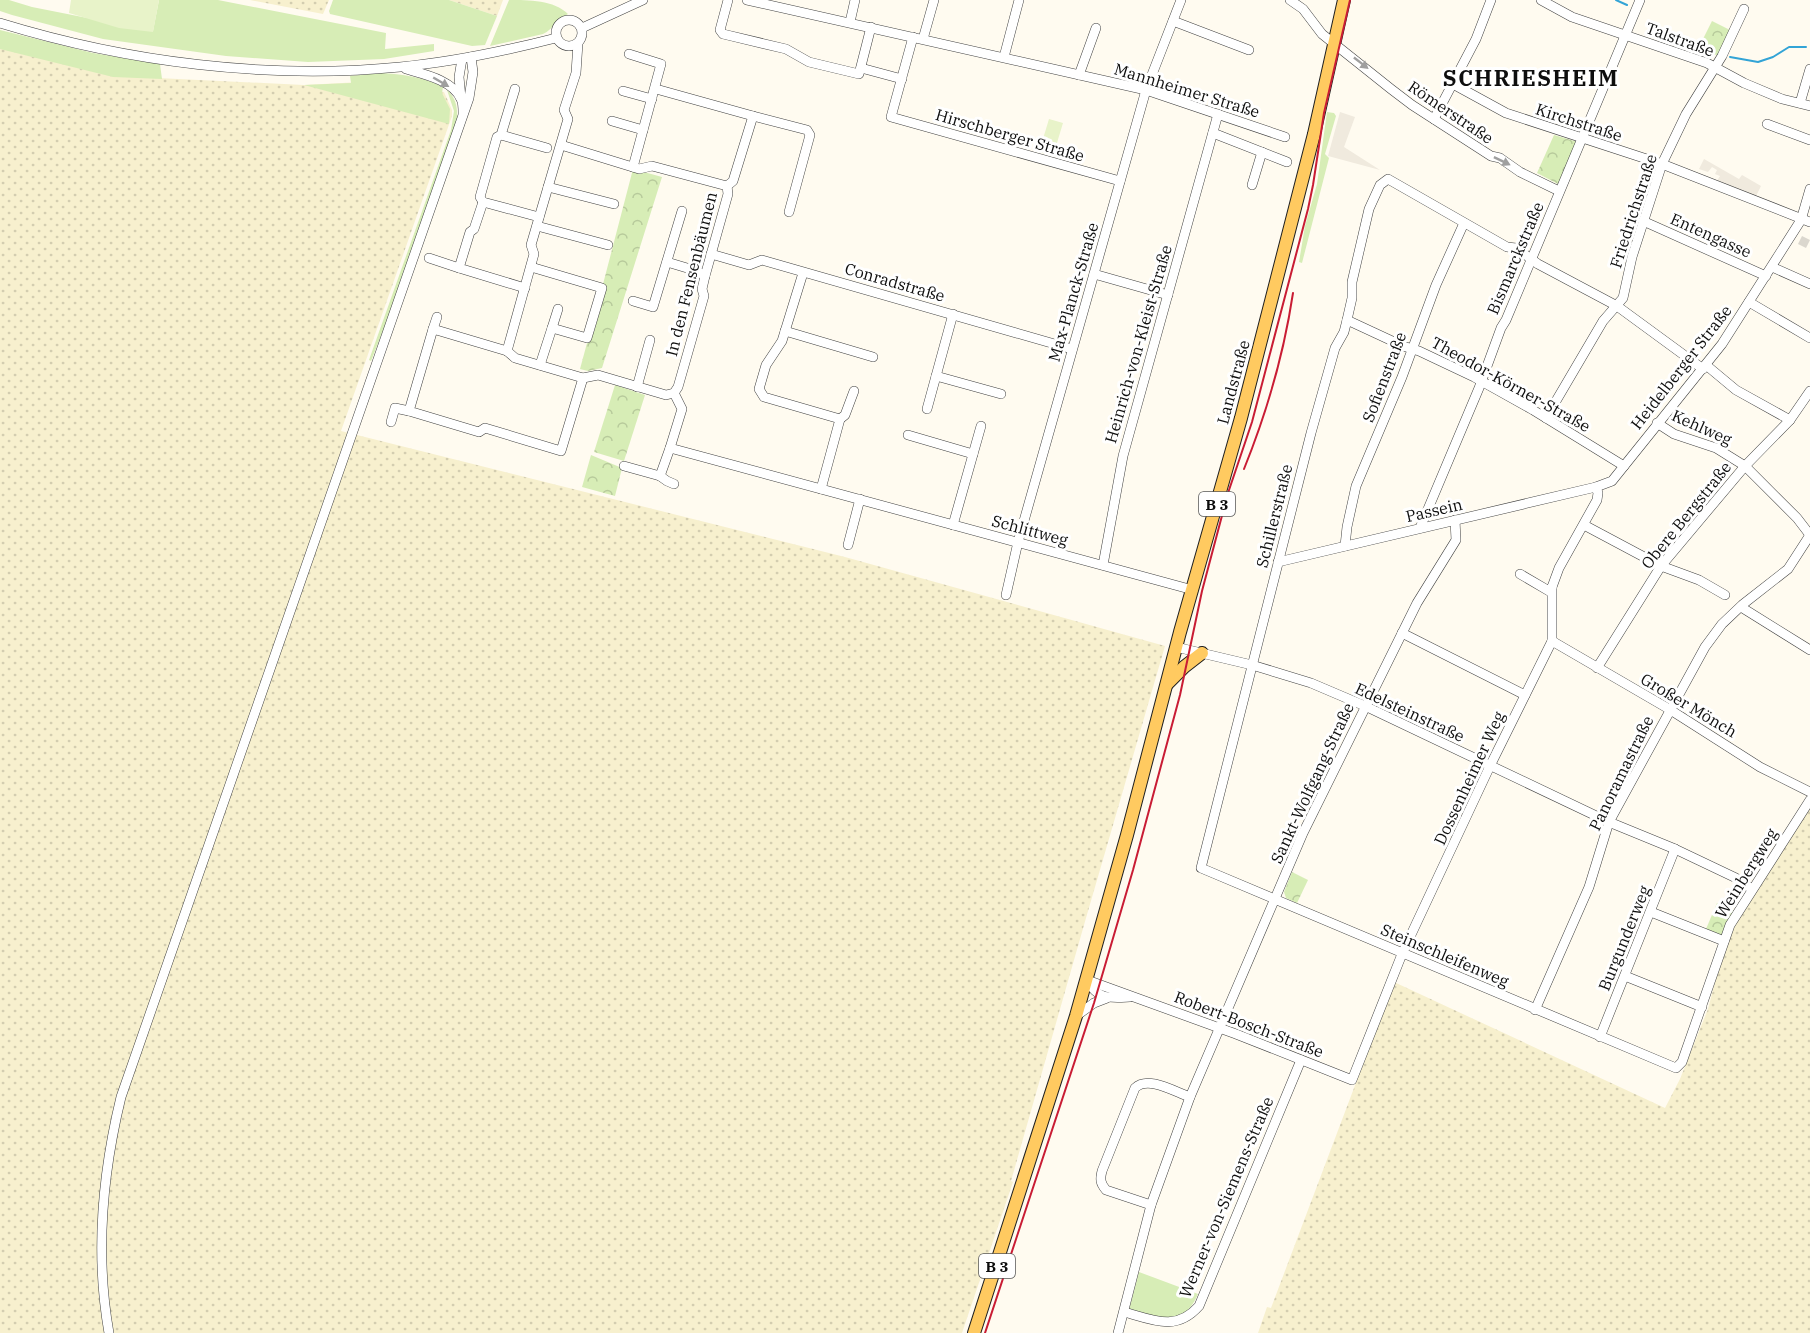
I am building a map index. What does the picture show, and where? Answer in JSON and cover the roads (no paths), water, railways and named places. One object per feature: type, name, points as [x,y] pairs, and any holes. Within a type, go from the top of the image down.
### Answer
[{"type":"main road","name":"Landstraße","points":[[1087,980],[1176,647],[1243,410],[1299,193],[1344,0]]},
{"type":"main road","points":[[1166,685],[1202,653]]},
{"type":"main road","name":"B 3","points":[[974,1333],[1087,980]]},
{"type":"street","points":[[582,28],[643,0]]},
{"type":"street","points":[[728,0],[720,30],[723,34],[786,49],[809,62],[859,74],[871,27]]},
{"type":"street","name":"Mannheimer Straße","points":[[747,0],[1146,90],[1285,136]]},
{"type":"street","points":[[850,22],[855,0]]},
{"type":"street","points":[[861,68],[902,79],[934,0]]},
{"type":"street","points":[[1004,57],[1019,0]]},
{"type":"street","name":"Max-Planck-Straße","points":[[1006,595],[1018,542],[1146,90],[1181,0]]},
{"type":"street","name":"Römerstraße","points":[[1290,0],[1303,9],[1322,34],[1412,105],[1491,156],[1500,158],[1520,172],[1560,191]]},
{"type":"street","points":[[1434,119],[1476,39],[1491,0]]},
{"type":"street","name":"Talstraße","points":[[1541,0],[1572,17],[1700,60],[1744,83],[1782,99],[1810,106]]},
{"type":"street","name":"Bismarckstraße","points":[[1420,528],[1501,328],[1640,0]]},
{"type":"street","name":"Friedrichstraße","points":[[1546,418],[1603,321],[1623,298],[1632,257],[1662,164],[1686,114],[1716,68],[1743,9]]},
{"type":"street","points":[[507,351],[534,254],[531,245],[568,119],[564,110],[577,64],[578,43],[582,35],[582,28],[575,21],[565,20],[557,27],[556,38]]},
{"type":"street","points":[[1173,21],[1248,50]]},
{"type":"street","points":[[0,23],[93,47],[216,66],[316,71],[401,67],[466,58],[556,38]]},
{"type":"street","points":[[1079,75],[1096,28]]},
{"type":"street","points":[[556,38],[566,46],[577,64]]},
{"type":"street","points":[[566,46],[578,43]]},
{"type":"street","points":[[629,54],[661,64],[633,166]]},
{"type":"street","points":[[463,114],[459,77],[466,58]]},
{"type":"street","points":[[109,1333],[102,1279],[101,1221],[107,1162],[121,1097],[472,87],[466,58]]},
{"type":"street","points":[[401,67],[441,80],[461,98]]},
{"type":"street","points":[[1800,103],[1810,69]]},
{"type":"street","name":"Hirschberger Straße","points":[[902,79],[891,117],[1120,181]]},
{"type":"street","name":"Kirchstraße","points":[[1453,84],[1506,113],[1662,164],[1805,221]]},
{"type":"street","points":[[515,89],[501,135],[497,137],[480,197],[483,202],[608,245]]},
{"type":"street","points":[[656,89],[807,130],[810,134],[789,212]]},
{"type":"street","points":[[623,91],[652,99]]},
{"type":"street","name":"Heinrich-von-Kleist-Straße","points":[[1102,566],[1123,456],[1218,114]]},
{"type":"street","points":[[727,186],[733,181],[753,116]]},
{"type":"street","points":[[612,121],[643,130]]},
{"type":"street","points":[[1767,124],[1810,140]]},
{"type":"street","points":[[1213,133],[1287,162]]},
{"type":"street","points":[[501,135],[547,148]]},
{"type":"street","name":"In den Fensenbäumen","points":[[561,145],[639,169],[652,166],[727,186],[728,194],[702,289],[704,296],[678,387],[674,393]]},
{"type":"street","points":[[1252,185],[1262,152]]},
{"type":"street","name":"Schillerstraße","points":[[1201,868],[1335,348],[1344,332],[1352,298],[1352,282],[1369,209],[1380,185],[1389,179],[1464,223]]},
{"type":"street","points":[[548,187],[614,204]]},
{"type":"street","name":"Heidelberger Straße","points":[[1596,487],[1612,481],[1704,367],[1772,267],[1796,238],[1805,221],[1810,189]]},
{"type":"street","points":[[459,268],[470,232],[474,229],[483,202]]},
{"type":"street","points":[[633,301],[653,307],[682,211]]},
{"type":"street","name":"Entengasse","points":[[1643,221],[1766,276]]},
{"type":"street","points":[[1464,223],[1507,247],[1516,249],[1617,306],[1736,390],[1790,420]]},
{"type":"street","name":"Sofienstraße","points":[[1345,546],[1356,486],[1436,285],[1464,223]]},
{"type":"street","name":"Conradstraße","points":[[711,254],[749,265],[762,260],[1072,349]]},
{"type":"street","points":[[429,258],[525,288]]},
{"type":"street","points":[[667,262],[697,271],[705,276]]},
{"type":"street","points":[[531,267],[602,288],[586,338],[552,328]]},
{"type":"street","points":[[1772,267],[1810,284]]},
{"type":"street","points":[[802,273],[778,350],[766,365],[759,388],[760,393],[764,397],[840,419]]},
{"type":"street","points":[[1094,274],[1168,295]]},
{"type":"street","points":[[1749,302],[1810,338]]},
{"type":"street","points":[[540,365],[558,309]]},
{"type":"street","points":[[927,409],[953,314]]},
{"type":"street","points":[[409,411],[436,317]]},
{"type":"street","name":"Theodor-Körner-Straße","points":[[1347,320],[1481,381],[1624,466]]},
{"type":"street","points":[[433,329],[507,351],[515,358],[583,378],[598,375],[666,394],[674,393],[681,409],[660,476]]},
{"type":"street","points":[[785,331],[873,357]]},
{"type":"street","name":"In den Fensenbäumen","points":[[637,387],[650,340]]},
{"type":"street","points":[[936,376],[1001,394]]},
{"type":"street","points":[[391,422],[396,408],[479,432],[485,428],[561,451],[583,378]]},
{"type":"street","points":[[821,489],[840,419],[845,415],[854,391]]},
{"type":"street","name":"Obere Bergstraße","points":[[1597,668],[1661,566],[1745,466],[1790,420],[1810,391]]},
{"type":"street","name":"Kehlweg","points":[[1657,423],[1674,434],[1716,448],[1745,466],[1797,518],[1810,535]]},
{"type":"street","points":[[953,525],[981,426]]},
{"type":"street","points":[[908,435],[973,454]]},
{"type":"street","name":"Schlittweg","points":[[670,448],[1192,590]]},
{"type":"street","points":[[624,466],[660,476],[674,484]]},
{"type":"street","name":"Passein","points":[[1278,562],[1596,487]]},
{"type":"street","name":"Dossenheimer Weg","points":[[1352,1080],[1402,954],[1490,766],[1552,641],[1552,587],[1559,568],[1597,500],[1596,487]]},
{"type":"street","points":[[848,545],[860,499]]},
{"type":"street","name":"Sankt-Wolfgang-Straße","points":[[1118,1333],[1151,1205],[1190,1097],[1219,1027],[1303,833],[1417,603],[1456,540],[1455,520]]},
{"type":"street","points":[[1584,525],[1661,566],[1699,580],[1725,595]]},
{"type":"street","name":"Panoramastraße","points":[[1535,1010],[1588,887],[1609,822],[1705,647],[1722,624],[1788,569],[1810,535]]},
{"type":"street","points":[[1520,574],[1549,591],[1552,587]]},
{"type":"street","points":[[1741,607],[1810,650]]},
{"type":"street","points":[[1402,633],[1525,695]]},
{"type":"street","name":"Großer Mönch","points":[[1552,641],[1670,709],[1755,764],[1810,792]]},
{"type":"street","name":"Edelsteinstraße","points":[[1176,647],[1252,665],[1311,683],[1365,706],[1609,822],[1676,849],[1736,878],[1752,889]]},
{"type":"street","name":"Weinbergweg","points":[[1678,1066],[1702,1007],[1730,925],[1810,800]]},
{"type":"street","name":"Burgunderweg","points":[[1600,1037],[1676,849]]},
{"type":"street","name":"Steinschleifenweg","points":[[1201,868],[1600,1037],[1673,1067],[1678,1066]]},
{"type":"street","points":[[1651,912],[1724,941]]},
{"type":"street","points":[[1625,976],[1702,1007]]},
{"type":"street","points":[[1087,980],[1093,991],[1109,998]]},
{"type":"street","name":"Robert-Bosch-Straße","points":[[1087,980],[1219,1027],[1352,1080]]},
{"type":"street","name":"Robert-Bosch-Straße","points":[[1109,998],[1135,997]]},
{"type":"street","points":[[1076,1016],[1094,1003],[1109,998]]},
{"type":"street","name":"Werner-von-Siemens-Straße","points":[[1124,1312],[1166,1323],[1184,1319],[1192,1314],[1199,1305],[1301,1060]]},
{"type":"street","points":[[1151,1205],[1106,1190],[1101,1185],[1102,1171],[1135,1088],[1140,1083],[1153,1084],[1190,1097]]},
{"type":"street","points":[[1153,1333],[1157,1322]]},
{"type":"waterway","points":[[1616,0],[1627,5]]},
{"type":"waterway","points":[[1730,57],[1758,62],[1773,57],[1789,47],[1806,47]]},
{"type":"tunnel","points":[[1800,240],[1808,244]]},
{"type":"railway","points":[[985,1333],[1094,1003],[1133,870],[1180,695],[1202,591],[1228,493],[1252,422],[1308,209],[1324,113],[1350,0]]},
{"type":"railway","points":[[1244,469],[1274,382],[1293,293]]},
{"type":"district","name":"SCHRIESHEIM","points":[[1531,77]]}]
